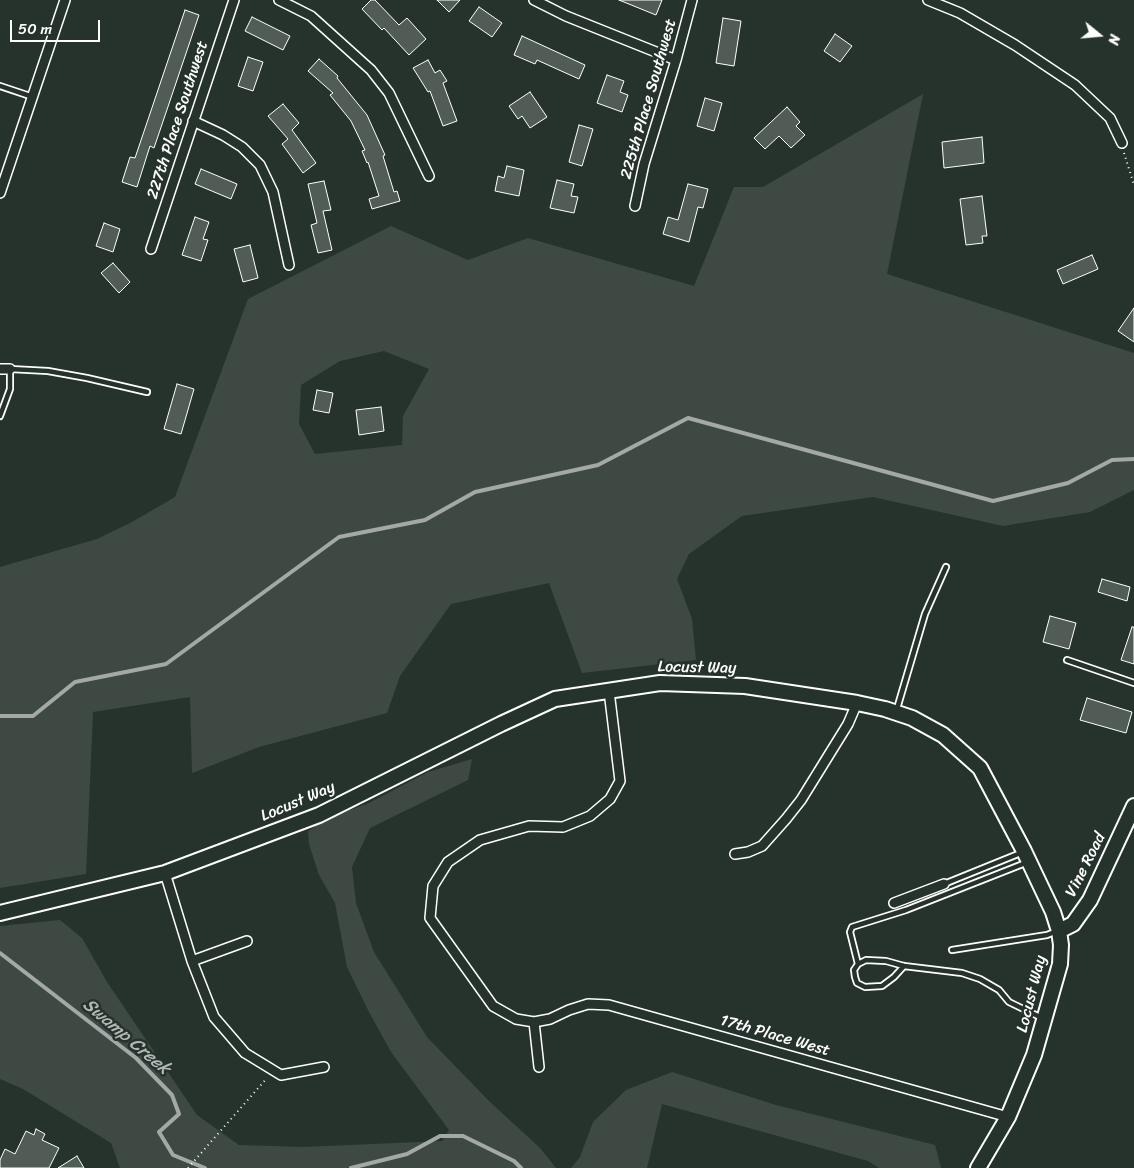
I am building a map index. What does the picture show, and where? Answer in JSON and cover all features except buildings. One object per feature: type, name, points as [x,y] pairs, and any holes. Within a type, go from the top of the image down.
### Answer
[{"type":"main road","name":"Locust Way","points":[[0,913],[166,873],[319,815],[555,699],[660,683],[745,686],[857,703],[895,712],[912,718],[943,734],[980,768],[1027,857],[1053,912],[1059,931],[1061,945],[1060,964],[1045,1020],[1023,1084],[1008,1117],[978,1168]]},
{"type":"main road","name":"Vine Road","points":[[1059,931],[1072,924],[1090,900],[1134,806]]},
{"type":"street","points":[[0,193],[65,0]]},
{"type":"street","name":"227th Place Southwest","points":[[151,249],[234,0]]},
{"type":"street","points":[[279,0],[311,16],[371,70],[388,93],[429,176]]},
{"type":"street","points":[[534,0],[566,16],[676,60]]},
{"type":"street","name":"225th Place Southwest","points":[[635,206],[644,164],[692,0]]},
{"type":"street","points":[[928,0],[968,17],[1074,84],[1110,118],[1122,143]]},
{"type":"street","points":[[193,121],[223,135],[242,147],[260,165],[273,192],[288,265]]},
{"type":"street","points":[[0,369],[10,369]]},
{"type":"street","points":[[539,1067],[534,1022],[516,1019],[493,1006],[430,918],[433,886],[448,862],[480,840],[529,826],[563,827],[590,816],[610,799],[620,781],[609,691]]},
{"type":"street","points":[[735,854],[748,852],[762,846],[786,820],[807,792],[848,724],[857,703]]},
{"type":"street","points":[[166,873],[192,960],[214,1017],[245,1053],[281,1075],[324,1067]]},
{"type":"street","points":[[894,903],[944,884]]},
{"type":"street","points":[[192,960],[247,941]]},
{"type":"street","name":"17th Place West","points":[[534,1022],[550,1019],[588,1004],[609,1005],[1008,1117]]},
{"type":"lane","points":[[0,86],[33,97]]},
{"type":"lane","points":[[0,416],[10,389],[10,369],[48,371],[147,392]]},
{"type":"lane","points":[[895,712],[925,614],[946,566]]},
{"type":"lane","points":[[1067,660],[1134,683]]},
{"type":"lane","points":[[944,884],[1027,857]]},
{"type":"lane","points":[[858,964],[850,932],[852,927],[906,910],[1027,857]]},
{"type":"lane","points":[[952,950],[1047,935],[1059,931]]},
{"type":"lane","points":[[904,966],[882,986],[865,987],[858,983],[855,977],[854,970],[858,964],[866,960],[886,961],[904,966],[962,973],[980,979],[999,990],[1009,1002],[1045,1020]]},
{"type":"path","points":[[1122,143],[1134,185]]},
{"type":"path","points":[[188,1168],[274,1071]]},
{"type":"shaded area","points":[[923,94],[887,274],[1134,353],[1134,490],[1090,512],[1003,526],[873,497],[742,516],[689,554],[677,579],[692,619],[696,660],[582,673],[549,583],[451,604],[400,676],[387,713],[259,747],[192,773],[190,697],[93,712],[86,874],[0,888],[0,567],[97,539],[132,522],[175,497],[248,299],[391,226],[468,260],[528,238],[694,286],[734,187],[763,187]],"holes":[[[384,351],[429,369],[403,416],[402,445],[315,454],[299,424],[301,385],[340,361]]]},
{"type":"shaded area","points":[[472,759],[468,780],[370,828],[352,867],[356,903],[374,952],[427,1037],[489,1101],[540,1148],[556,1168],[120,1168],[111,1143],[23,1089],[0,1079],[0,926],[60,920],[82,938],[107,982],[197,1115],[239,1145],[304,1147],[442,1141],[449,1130],[391,1052],[347,967],[335,903],[319,875],[309,844],[308,831],[328,818],[369,803],[428,772]]},
{"type":"shaded area","points":[[672,1072],[776,1105],[935,1145],[941,1168],[879,1168],[868,1161],[662,1104],[647,1168],[571,1168],[580,1157],[593,1122],[626,1090]]},
{"type":"waterway","points":[[0,716],[33,716],[75,682],[166,664],[339,537],[425,520],[475,492],[598,465],[688,418],[993,501],[1068,483],[1112,460],[1134,459]]},
{"type":"waterway","name":"Swamp Creek","points":[[0,953],[136,1058],[172,1095],[179,1114],[159,1132],[173,1155],[205,1168]]},
{"type":"waterway","name":"Swamp Creek","points":[[351,1168],[407,1154],[440,1136],[463,1136],[514,1161],[521,1168]]}]
